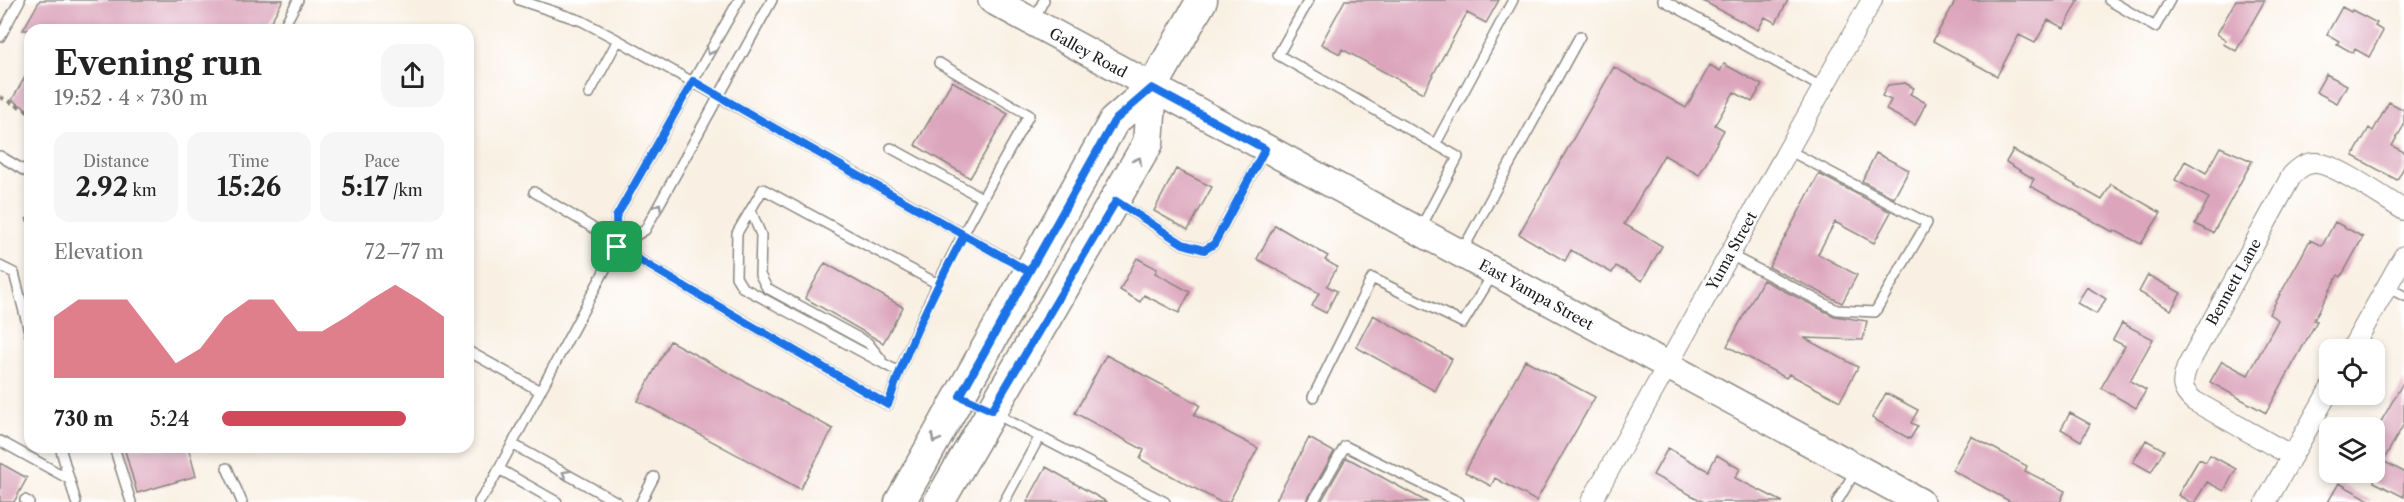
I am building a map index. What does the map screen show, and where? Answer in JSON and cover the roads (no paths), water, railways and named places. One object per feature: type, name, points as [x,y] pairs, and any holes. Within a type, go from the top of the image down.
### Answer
[{"type":"main road","points":[[900,502],[1114,121],[1152,88],[1202,0]]},
{"type":"main road","points":[[939,502],[1148,143],[1152,88]]},
{"type":"street","name":"Galley Road","points":[[992,0],[1038,11],[1152,88]]},
{"type":"street","name":"Yuma Street","points":[[1591,502],[1872,0]]},
{"type":"street","name":"East Yampa Street","points":[[1152,88],[1920,502]]},
{"type":"street","name":"Bennett Lane","points":[[2292,456],[2194,401],[2184,392],[2182,380],[2187,367],[2292,175],[2301,166],[2315,163],[2329,166],[2404,210]]},
{"type":"street","points":[[2359,339],[2395,291],[2404,256]]},
{"type":"street","points":[[2266,502],[2320,405]]},
{"type":"lane","points":[[0,37],[20,0]]},
{"type":"lane","points":[[285,24],[298,0]]},
{"type":"lane","points":[[519,0],[582,21],[618,40],[1029,272]]},
{"type":"lane","points":[[479,502],[499,469],[617,247],[616,217],[739,0]]},
{"type":"lane","points":[[617,247],[645,230],[772,0]]},
{"type":"lane","points":[[1309,0],[1278,55],[1458,157],[1419,231]]},
{"type":"lane","points":[[1436,143],[1513,0]]},
{"type":"lane","points":[[1663,0],[1822,88]]},
{"type":"lane","points":[[2109,0],[2156,27],[2170,0]]},
{"type":"lane","points":[[1461,253],[1580,36]]},
{"type":"lane","points":[[589,94],[618,40]]},
{"type":"lane","points":[[534,192],[598,231],[617,247],[888,405],[899,372],[938,284],[982,198],[1029,115],[939,63]]},
{"type":"lane","points":[[891,148],[982,198]]},
{"type":"lane","points":[[1116,201],[1183,244],[1204,250],[1214,244],[1265,149]]},
{"type":"lane","points":[[1730,255],[1837,310],[1875,312],[1927,223],[1788,150]]},
{"type":"lane","points":[[0,156],[24,170]]},
{"type":"lane","points":[[899,372],[742,287],[736,276],[737,233],[764,189],[938,284]]},
{"type":"lane","points":[[751,211],[761,235],[760,275],[767,288],[868,343],[885,364]]},
{"type":"lane","points":[[0,266],[14,273],[24,312]]},
{"type":"lane","points":[[1313,397],[1372,278],[1463,322],[1494,272]]},
{"type":"lane","points":[[474,354],[540,391]]},
{"type":"lane","points":[[960,396],[992,410],[1165,502]]},
{"type":"lane","points":[[1004,502],[1040,436]]},
{"type":"lane","points":[[0,441],[69,479]]},
{"type":"lane","points":[[512,444],[617,502]]},
{"type":"lane","points":[[1313,502],[1345,446],[1459,502]]},
{"type":"lane","points":[[62,453],[76,502]]},
{"type":"lane","points":[[116,453],[131,502]]},
{"type":"lane","points":[[227,468],[242,502]]},
{"type":"lane","points":[[1837,502],[1857,468]]},
{"type":"lane","points":[[499,469],[557,502]]},
{"type":"lane","points":[[641,502],[654,477]]}]
